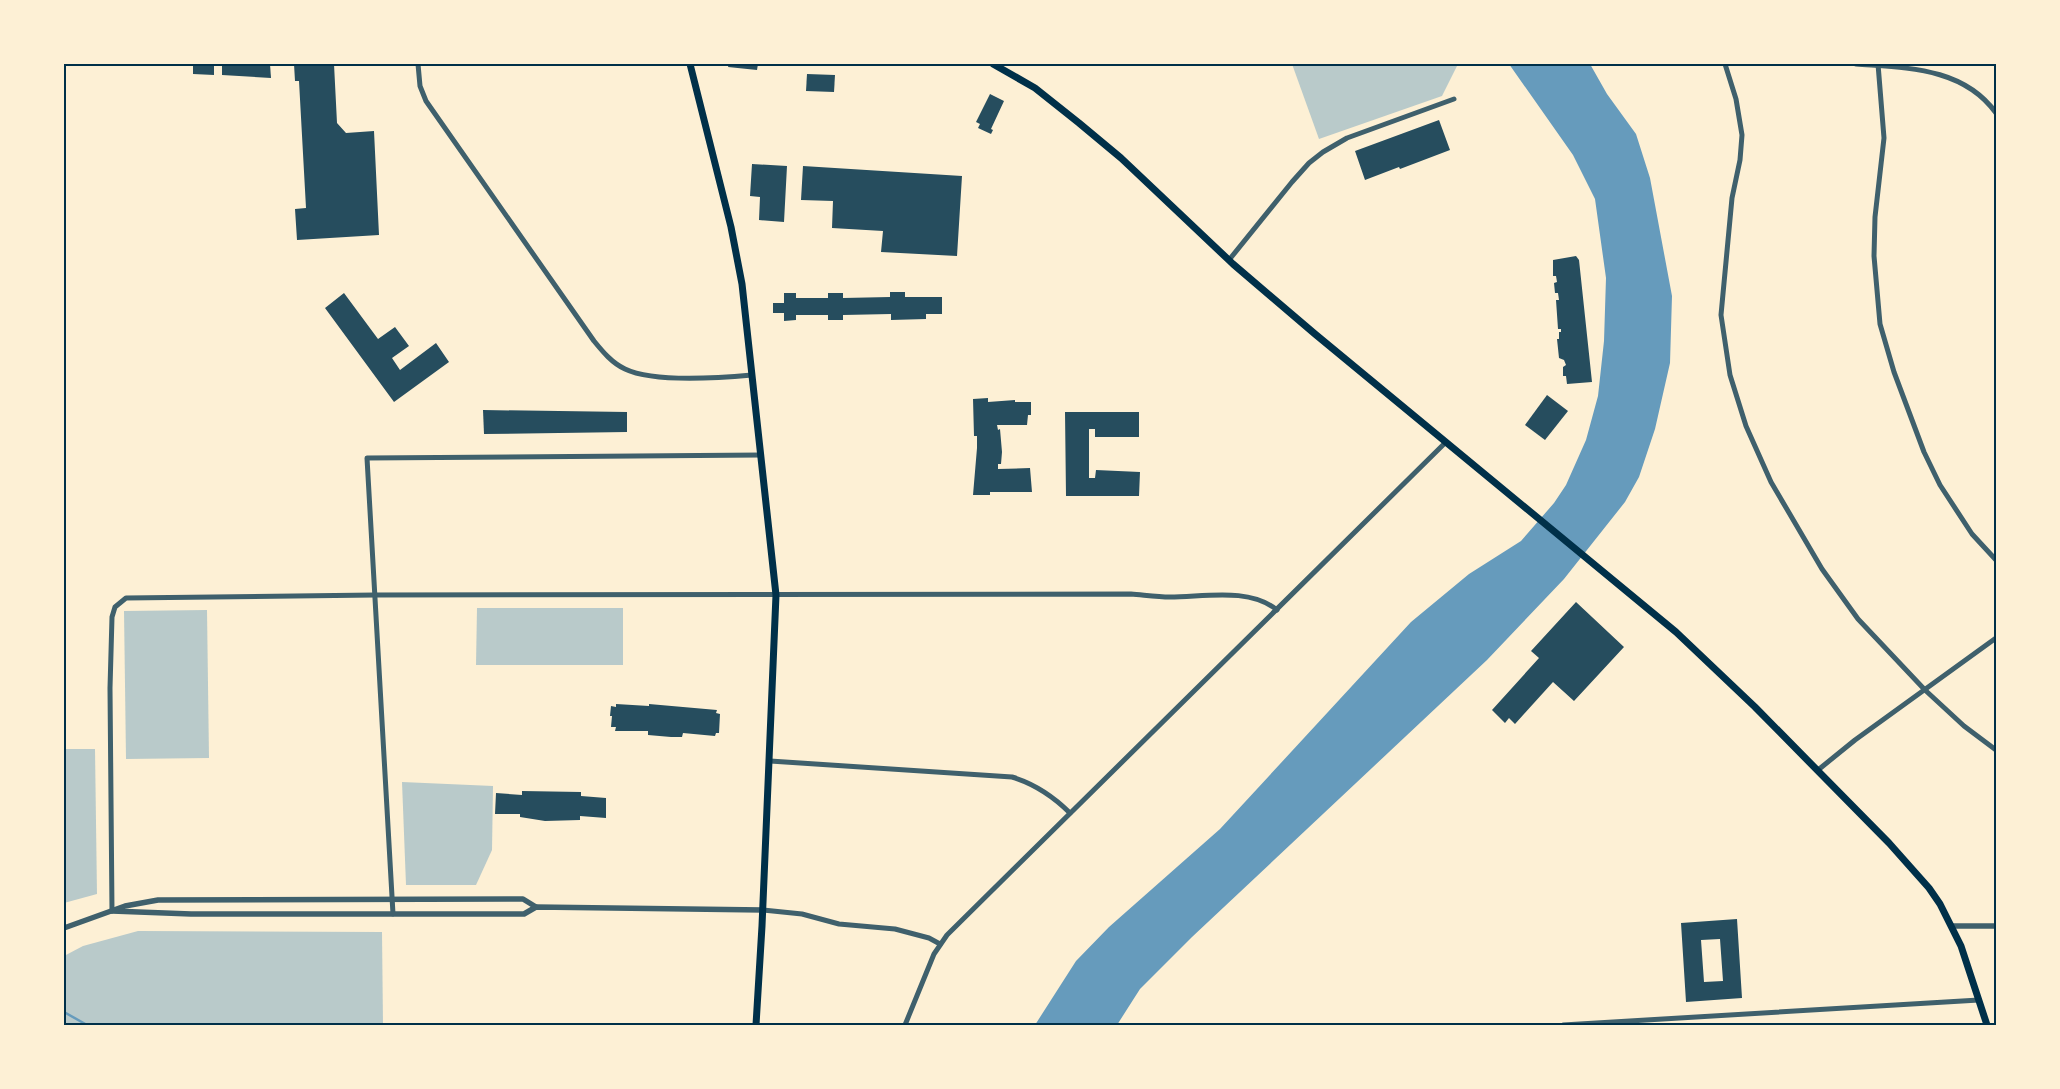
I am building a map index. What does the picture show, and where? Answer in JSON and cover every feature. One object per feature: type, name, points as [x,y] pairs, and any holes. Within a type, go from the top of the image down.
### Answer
[{"type":"main road","points":[[690,64],[737,252],[776,595],[770,761],[756,1025]]},
{"type":"main road","points":[[993,64],[1035,88],[1079,122],[1128,165],[1229,260],[1676,632],[1818,770],[1914,871],[1938,901],[1962,946],[1987,1025]]},
{"type":"street","points":[[418,64],[420,86],[429,106],[594,341],[609,358],[624,368],[644,375],[728,377],[752,375]]},
{"type":"street","points":[[1725,64],[1736,99],[1742,135],[1740,160],[1732,198],[1722,315],[1725,350],[1735,397],[1746,426],[1771,482],[1822,569],[1858,619],[1925,690],[1964,726],[1996,750]]},
{"type":"street","points":[[1856,64],[1915,68],[1947,77],[1979,95],[1996,113]]},
{"type":"street","points":[[1878,65],[1884,138],[1875,217],[1874,256],[1880,324],[1894,372],[1924,452],[1940,485],[1972,534],[1996,560]]},
{"type":"street","points":[[1229,260],[1292,182],[1309,163],[1329,148],[1347,138],[1454,99]]},
{"type":"street","points":[[905,1025],[940,944],[1446,442]]},
{"type":"street","points":[[393,914],[367,458],[701,457],[761,455]]},
{"type":"street","points":[[112,911],[110,688],[112,617],[118,603],[131,598],[375,595],[1040,594],[1241,596],[1261,600],[1277,610]]},
{"type":"street","points":[[1818,770],[1875,725],[1996,638]]},
{"type":"street","points":[[770,761],[1012,777],[1026,781],[1043,790],[1070,813]]},
{"type":"street","points":[[64,928],[135,903],[158,900],[523,899],[536,907],[763,910],[802,914],[839,924],[918,934],[940,944]]},
{"type":"street","points":[[112,911],[191,914],[524,914],[536,907]]},
{"type":"street","points":[[1952,926],[1996,926]]},
{"type":"street","points":[[1563,1025],[1979,1000]]},
{"type":"shaded area","points":[[1292,64],[1458,64],[1442,96],[1319,139]]},
{"type":"shaded area","points":[[477,608],[623,608],[623,665],[476,665]]},
{"type":"shaded area","points":[[207,610],[209,758],[126,759],[124,611]]},
{"type":"shaded area","points":[[64,749],[95,749],[97,894],[64,903]]},
{"type":"shaded area","points":[[402,782],[493,786],[492,850],[476,885],[406,885]]},
{"type":"shaded area","points":[[138,931],[382,932],[383,1025],[64,1025],[64,956],[83,946]]},
{"type":"water","points":[[1509,64],[1590,64],[1607,94],[1636,134],[1650,178],[1672,296],[1670,363],[1655,429],[1639,477],[1625,502],[1564,579],[1487,660],[1192,937],[1140,989],[1117,1025],[1035,1025],[1076,961],[1109,927],[1220,829],[1411,622],[1469,574],[1521,541],[1554,503],[1566,485],[1586,440],[1598,396],[1604,341],[1606,278],[1595,199],[1573,155]]},
{"type":"building","points":[[193,64],[214,64],[214,75],[193,74]]},
{"type":"building","points":[[222,64],[270,64],[271,78],[222,75]]},
{"type":"building","points":[[294,64],[334,64],[337,123],[346,133],[374,131],[379,235],[297,240],[295,209],[306,208],[299,81],[295,81]]},
{"type":"building","points":[[729,64],[758,64],[757,70],[728,67]]},
{"type":"building","points":[[807,74],[835,75],[834,92],[806,91]]},
{"type":"building","points":[[990,94],[1004,101],[991,129],[993,130],[991,134],[978,128],[980,124],[976,122]]},
{"type":"building","points":[[1439,120],[1450,150],[1365,180],[1355,151]]},
{"type":"building","points":[[752,164],[787,166],[784,222],[759,220],[760,197],[750,196]]},
{"type":"building","points":[[803,166],[962,176],[957,256],[881,252],[883,231],[832,228],[833,201],[801,200]]},
{"type":"building","points":[[1576,256],[1579,260],[1592,382],[1567,384],[1566,376],[1563,376],[1563,367],[1566,365],[1564,360],[1559,358],[1557,339],[1559,339],[1561,329],[1558,329],[1556,300],[1559,300],[1558,293],[1555,293],[1554,283],[1557,282],[1556,276],[1553,276],[1553,260]]},
{"type":"building","points":[[890,292],[905,292],[905,297],[942,297],[942,314],[926,314],[926,319],[891,320],[891,314],[843,315],[843,320],[828,320],[828,315],[796,315],[796,320],[784,321],[784,313],[773,313],[773,303],[784,303],[784,293],[796,293],[796,298],[828,298],[828,293],[843,293],[843,298],[890,297]]},
{"type":"building","points":[[344,293],[378,339],[395,327],[409,346],[392,358],[400,370],[436,343],[449,362],[394,402],[325,308]]},
{"type":"building","points":[[1547,395],[1568,411],[1545,440],[1525,425]]},
{"type":"building","points":[[988,398],[988,402],[1015,400],[1015,402],[1031,402],[1031,415],[1028,415],[1027,425],[997,425],[998,430],[1000,429],[1002,452],[1001,464],[998,464],[998,469],[1030,468],[1032,492],[990,492],[990,495],[973,495],[977,436],[974,436],[973,399]]},
{"type":"building","points":[[483,410],[627,412],[627,432],[484,434]]},
{"type":"building","points":[[1065,412],[1139,412],[1139,437],[1095,437],[1095,429],[1089,429],[1089,478],[1095,478],[1096,470],[1140,472],[1139,496],[1066,496]]},
{"type":"building","points":[[1576,602],[1624,647],[1574,701],[1553,682],[1515,724],[1509,718],[1505,723],[1492,710],[1539,658],[1531,651]]},
{"type":"building","points":[[616,704],[649,706],[649,704],[717,710],[716,713],[720,714],[719,733],[716,733],[715,736],[683,733],[682,737],[671,737],[648,735],[648,731],[615,731],[616,727],[611,727],[612,716],[610,716],[611,706],[616,707]]},
{"type":"building","points":[[522,791],[581,792],[581,796],[606,798],[606,818],[580,816],[580,820],[545,821],[520,817],[520,814],[495,814],[496,793],[522,795]]},
{"type":"building","points":[[1737,919],[1742,998],[1686,1002],[1681,923]],"holes":[[[1720,939],[1723,981],[1704,982],[1701,940]]]},
{"type":"waterway","points":[[64,1012],[87,1025]]}]
